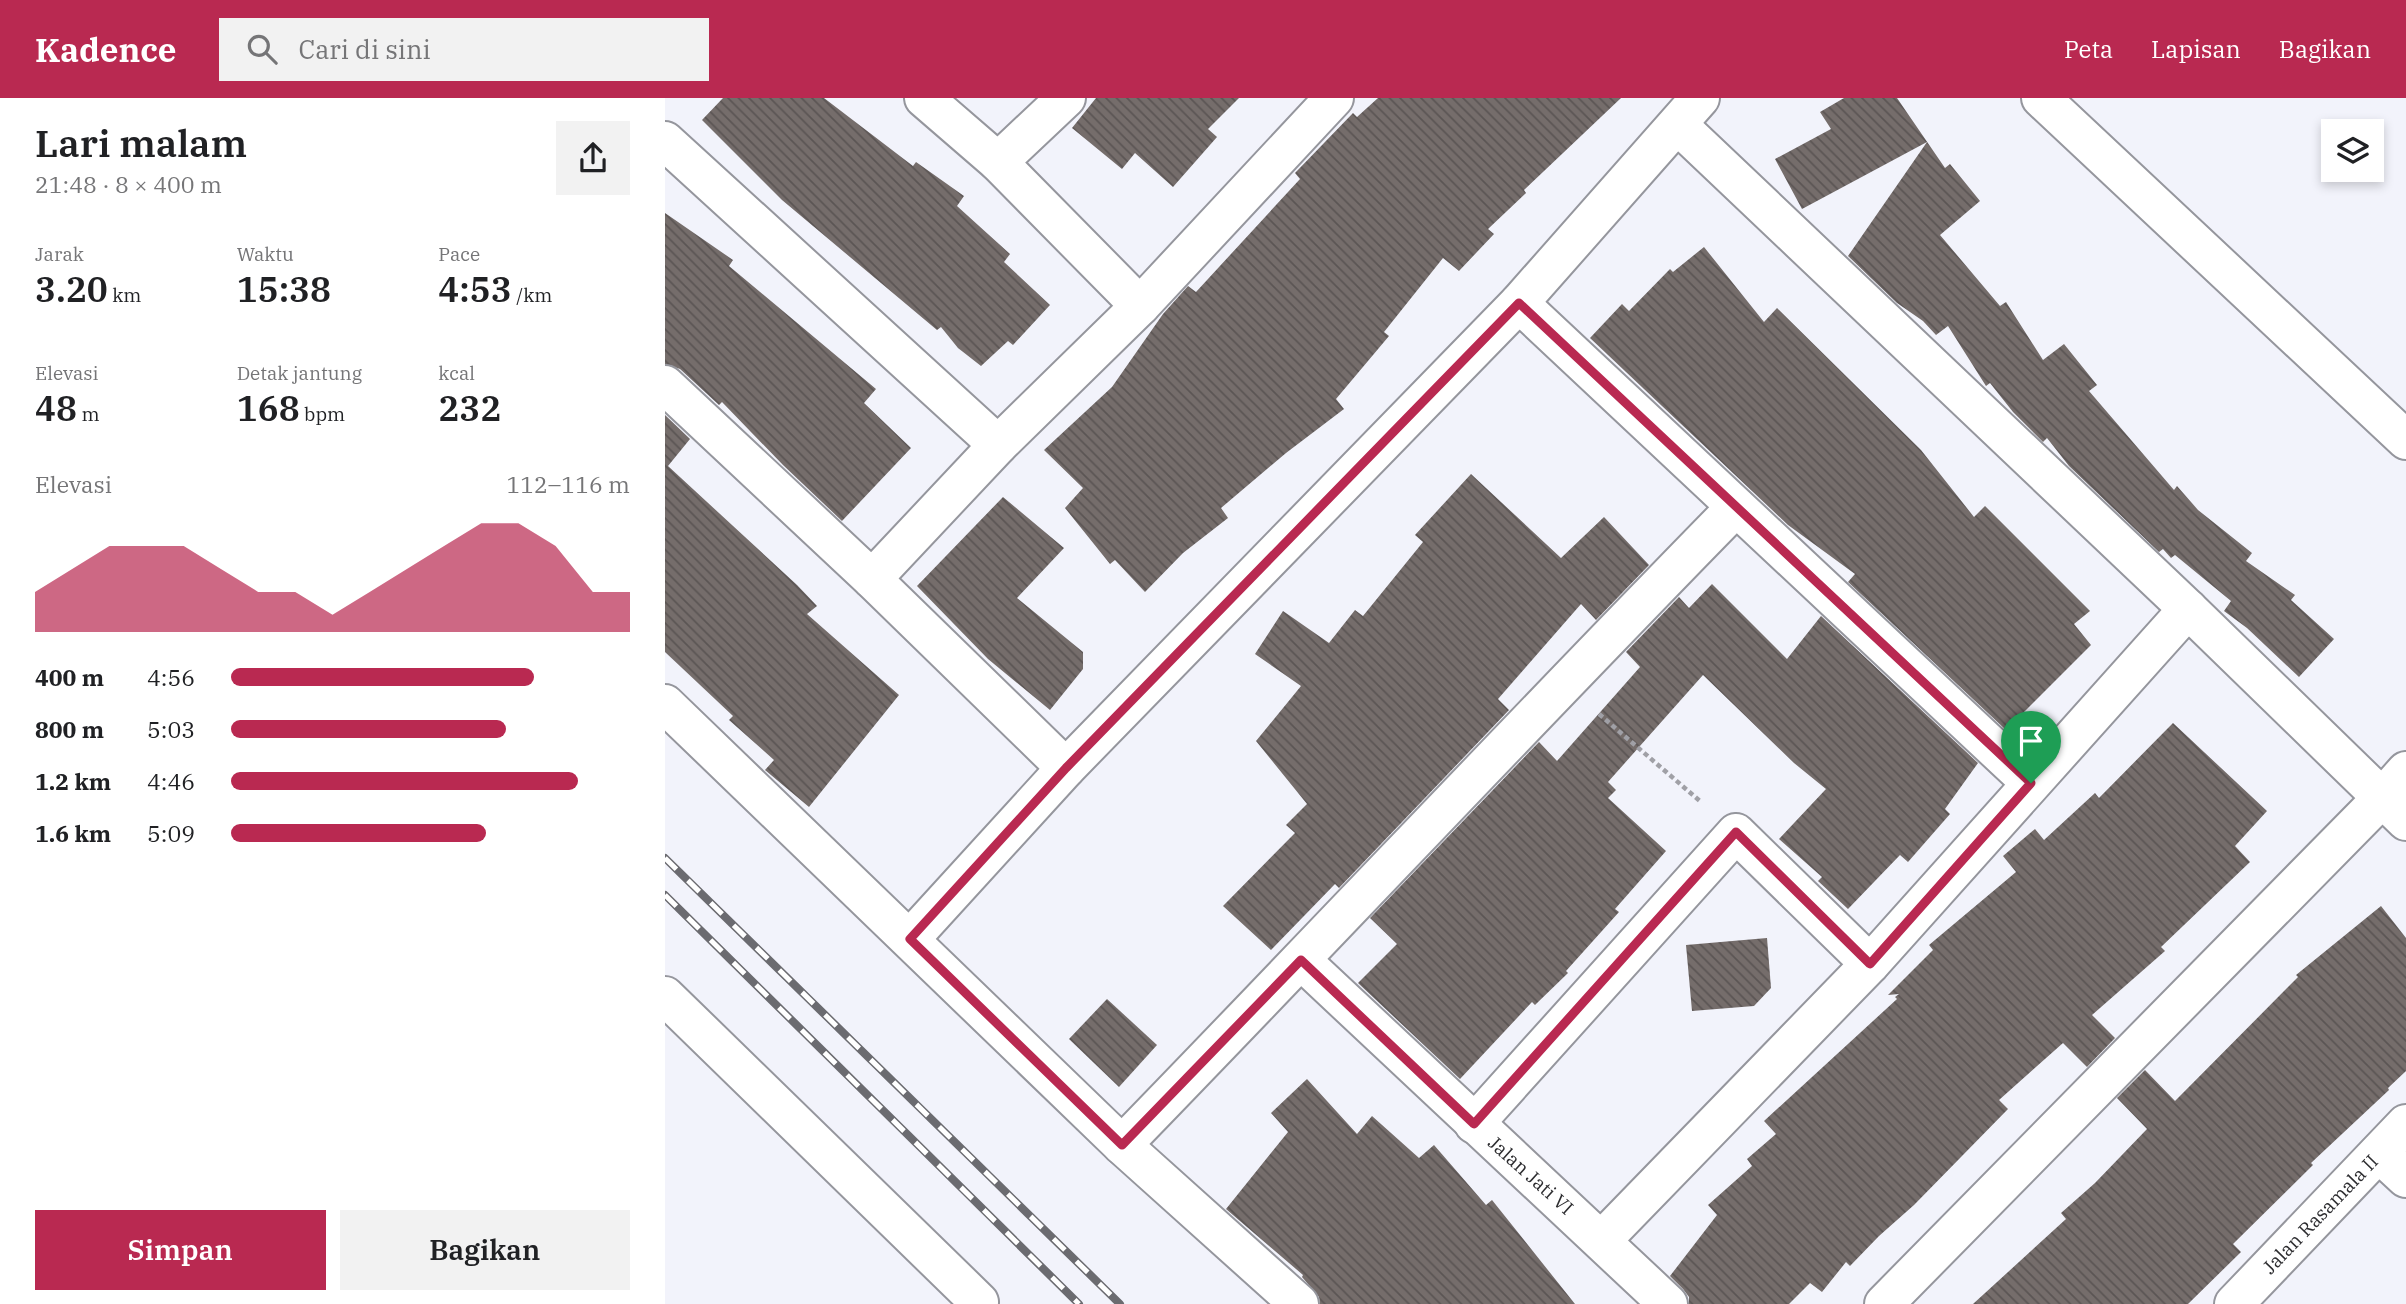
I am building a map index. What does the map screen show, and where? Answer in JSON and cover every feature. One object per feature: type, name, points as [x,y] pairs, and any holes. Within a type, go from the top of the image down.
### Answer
[{"type":"street","points":[[924,98],[998,162],[1140,306]]},
{"type":"street","points":[[998,162],[1066,98]]},
{"type":"street","points":[[873,579],[998,446],[1140,306],[1335,98]]},
{"type":"street","points":[[2041,98],[2406,440]]},
{"type":"street","points":[[910,939],[1066,768],[1519,303],[1689,111],[2188,609],[2398,797],[1884,1304]]},
{"type":"street","points":[[665,141],[998,446]]},
{"type":"street","points":[[1519,303],[2031,783]]},
{"type":"street","points":[[665,386],[873,579],[1066,768]]},
{"type":"street","points":[[1122,1145],[1563,683],[1736,507]]},
{"type":"street","points":[[1602,1240],[1870,964],[2188,609]]},
{"type":"street","points":[[665,705],[1122,1145],[1299,1304]]},
{"type":"street","points":[[1474,1124],[1736,832],[1870,964]]},
{"type":"street","name":"Jalan Jati VI","points":[[1301,960],[1668,1304]]},
{"type":"street","points":[[665,996],[979,1302],[978,1304]]},
{"type":"street","name":"Jalan Rasamala II","points":[[2234,1304],[2406,1124]]},
{"type":"street","points":[[2379,1153],[2406,1178]]},
{"type":"path","points":[[1563,683],[1736,832]]},
{"type":"building","points":[[723,98],[824,98],[913,166],[916,162],[964,196],[957,206],[1010,254],[1004,262],[1050,305],[1013,345],[1008,341],[981,366],[958,348],[941,327],[937,330],[782,200],[702,120]]},
{"type":"building","points":[[1096,98],[1239,98],[1208,129],[1217,137],[1173,187],[1135,153],[1122,169],[1072,128]]},
{"type":"building","points":[[1378,98],[1621,98],[1524,190],[1526,193],[1488,229],[1494,234],[1459,271],[1443,258],[1384,332],[1389,336],[1336,399],[1344,409],[1221,508],[1228,518],[1183,553],[1145,592],[1115,560],[1110,564],[1065,508],[1083,488],[1044,450],[1112,387],[1163,314],[1188,286],[1196,292],[1300,179],[1295,173],[1353,113],[1357,117]]},
{"type":"building","points":[[1844,98],[1897,98],[1945,168],[1950,164],[1980,201],[1940,235],[2000,306],[2006,302],[2043,360],[2064,344],[2097,385],[2089,391],[2174,490],[2177,486],[2198,510],[2252,553],[2246,561],[2295,595],[2291,600],[2334,639],[2299,677],[2247,628],[2224,611],[2231,601],[2175,555],[2171,558],[2163,549],[2159,552],[2069,466],[2047,438],[2043,442],[2013,412],[1990,383],[1986,386],[1948,326],[1936,335],[1923,321],[1897,303],[1848,256],[1927,142],[1802,209],[1775,159],[1831,129],[1820,112]]},
{"type":"building","points":[[665,213],[733,260],[729,266],[876,389],[864,403],[911,448],[842,521],[722,402],[719,405],[680,369],[665,364]]},
{"type":"building","points":[[1704,247],[1764,322],[1777,308],[1921,450],[1974,517],[1985,506],[2090,611],[2074,624],[2091,645],[2006,730],[1848,582],[1855,574],[1788,525],[1590,338],[1622,304],[1629,311],[1670,269],[1673,272]]},
{"type":"building","points":[[665,415],[690,439],[668,466],[817,606],[807,614],[899,695],[809,807],[765,770],[774,760],[729,720],[733,716],[665,652]]},
{"type":"building","points":[[1471,474],[1561,558],[1604,517],[1649,565],[1596,620],[1581,604],[1498,699],[1509,710],[1339,888],[1335,884],[1271,950],[1223,906],[1295,833],[1286,825],[1307,804],[1256,741],[1301,686],[1255,654],[1283,611],[1329,643],[1355,610],[1363,616],[1423,542],[1415,535]]},
{"type":"building","points":[[1003,497],[1064,548],[1017,598],[1083,652],[1083,669],[1050,710],[988,659],[917,586]]},
{"type":"building","points":[[1712,584],[1787,659],[1821,616],[1978,763],[1945,809],[1950,814],[1908,862],[1900,855],[1848,909],[1818,881],[1822,877],[1779,839],[1826,789],[1794,763],[1703,675],[1608,782],[1616,790],[1608,798],[1666,851],[1615,909],[1619,912],[1566,971],[1568,973],[1535,1005],[1532,1002],[1460,1079],[1358,983],[1397,944],[1370,918],[1539,742],[1557,761],[1640,667],[1626,652],[1679,597],[1689,608]]},
{"type":"building","points":[[2173,723],[2267,811],[2235,846],[2250,862],[2161,947],[2165,951],[2092,1015],[2115,1038],[2087,1067],[2063,1043],[1999,1100],[2008,1109],[1850,1266],[1846,1262],[1822,1292],[1810,1283],[1789,1304],[1689,1304],[1689,1297],[1670,1276],[1717,1215],[1708,1205],[1752,1166],[1747,1159],[1776,1134],[1764,1121],[1897,999],[1895,997],[1899,994],[1888,995],[1933,950],[1929,945],[2016,872],[2003,856],[2035,829],[2044,840],[2095,793],[2099,798]]},
{"type":"building","points":[[2381,906],[2406,938],[2406,1071],[2311,1163],[2313,1165],[2233,1244],[2241,1252],[2188,1304],[1973,1304],[2066,1219],[2061,1213],[2095,1183],[2147,1129],[2117,1098],[2145,1070],[2175,1101],[2298,977],[2296,975]]},
{"type":"building","points":[[1767,938],[1771,988],[1754,1006],[1692,1011],[1686,945]]},
{"type":"building","points":[[1107,999],[1157,1045],[1119,1087],[1069,1039]]},
{"type":"building","points":[[1307,1079],[1357,1134],[1372,1116],[1419,1158],[1434,1145],[1486,1205],[1492,1200],[1575,1304],[1320,1304],[1319,1297],[1303,1275],[1226,1209],[1288,1132],[1271,1113]]},
{"type":"railway","points":[[665,858],[1120,1304]]},
{"type":"railway","points":[[665,895],[1079,1304]]},
{"type":"route","points":[[1519,303],[2031,783],[1870,964],[1736,832],[1474,1124],[1301,960],[1122,1145],[910,939],[1066,768],[1519,303]]}]
